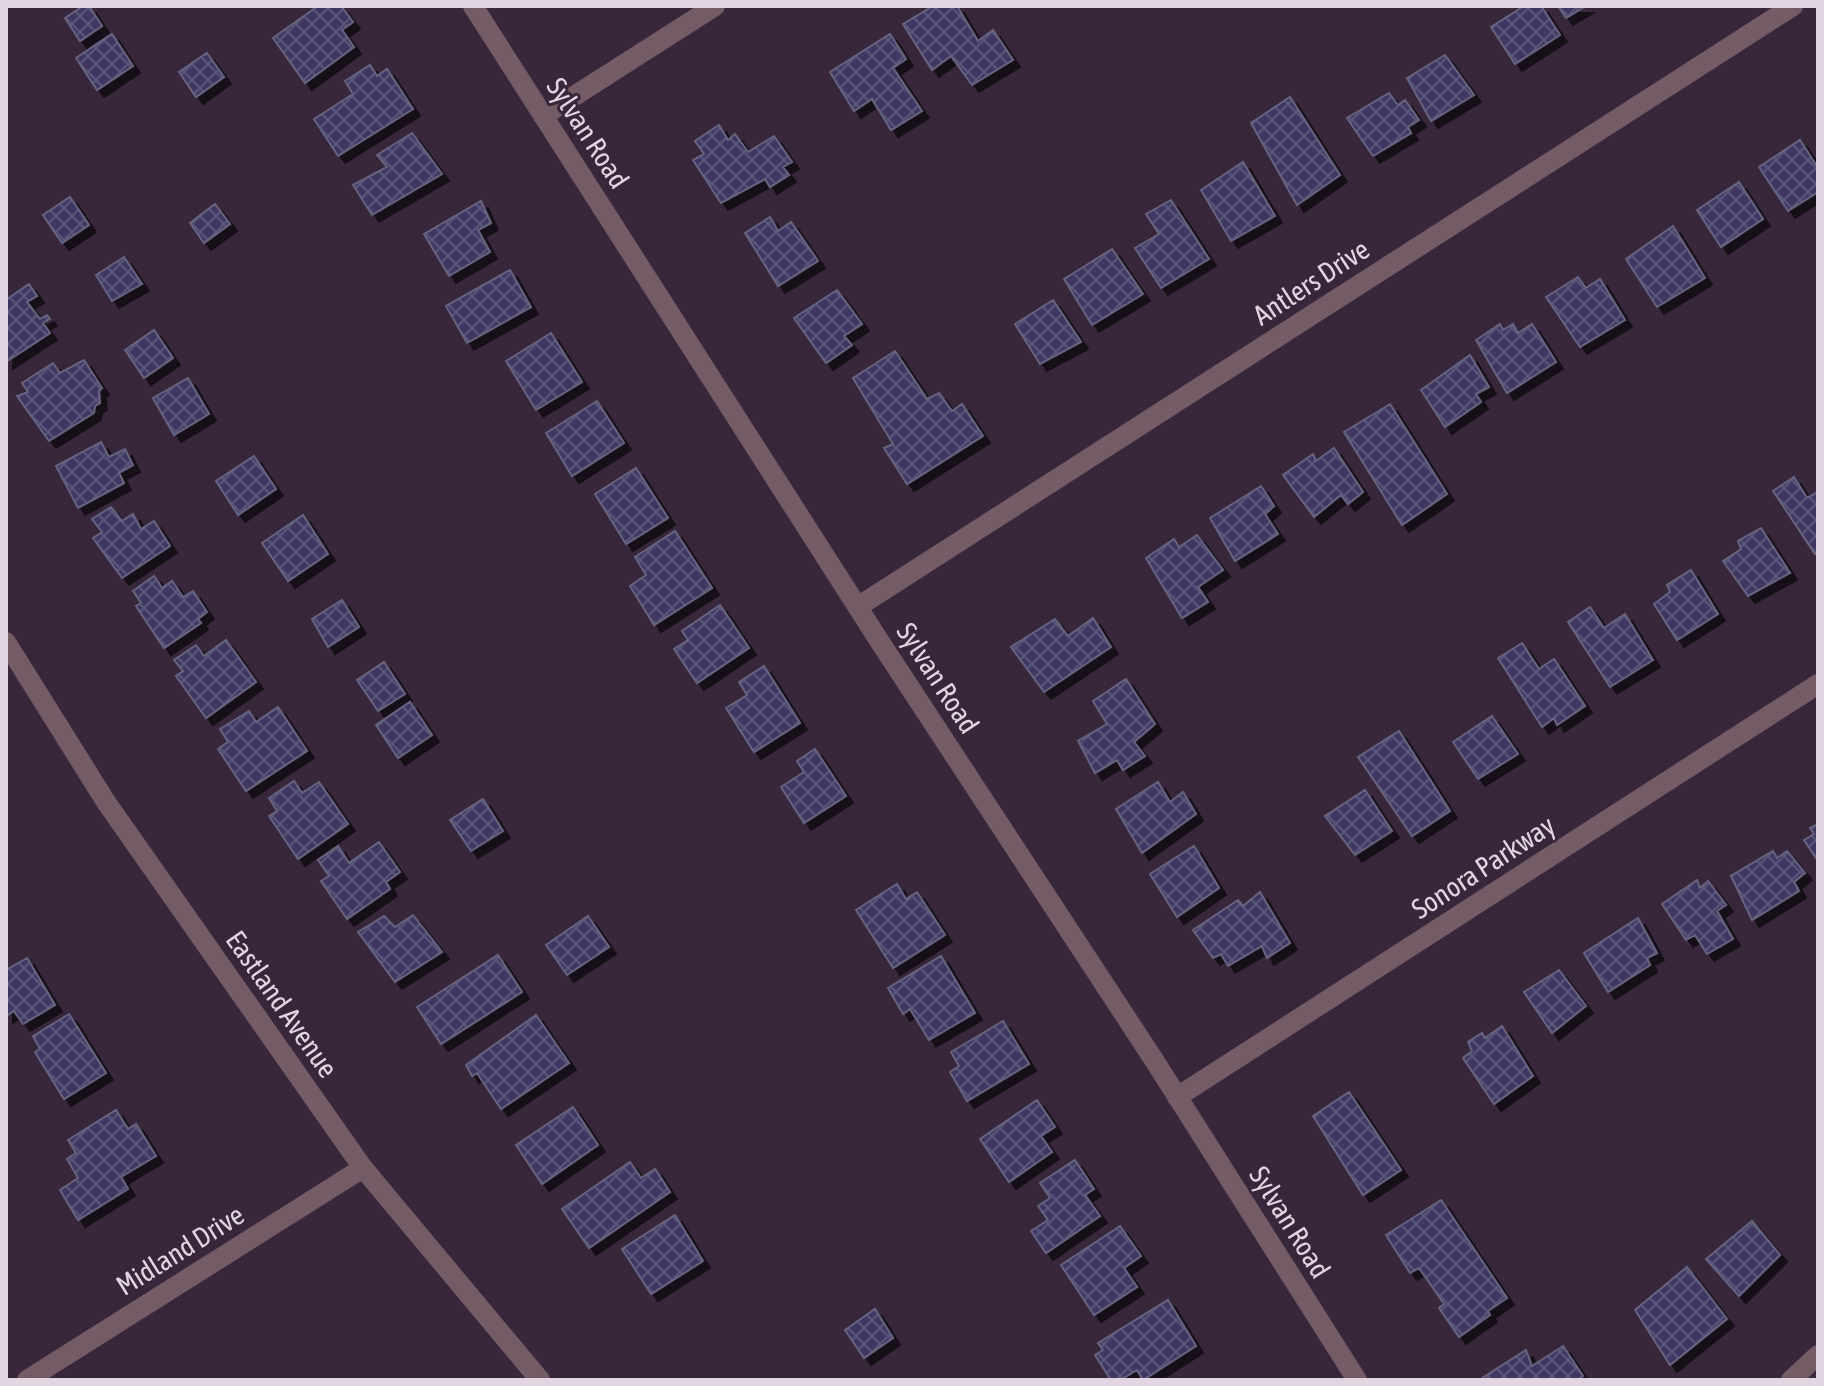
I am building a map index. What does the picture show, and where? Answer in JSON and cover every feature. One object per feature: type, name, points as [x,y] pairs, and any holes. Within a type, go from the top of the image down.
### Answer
[{"type":"street","name":"Sylvan Road","points":[[473,6],[1357,1380]]},
{"type":"street","points":[[543,116],[715,6]]},
{"type":"street","name":"Antlers Drive","points":[[859,606],[1793,6]]},
{"type":"street","name":"Eastland Avenue","points":[[6,642],[106,802],[363,1168],[540,1380]]},
{"type":"street","name":"Sonora Parkway","points":[[1177,1097],[1818,684]]},
{"type":"street","name":"Midland Drive","points":[[27,1380],[363,1168]]},
{"type":"street","points":[[1791,1380],[1818,1355]]},
{"type":"building","points":[[83,6],[89,6],[102,26],[80,41],[65,18]]},
{"type":"building","points":[[318,6],[341,6],[353,22],[342,30],[354,47],[305,83],[273,38]]},
{"type":"building","points":[[933,6],[957,6],[978,41],[993,30],[1013,60],[972,85],[951,56],[932,70],[903,24]]},
{"type":"building","points":[[1524,6],[1541,6],[1560,35],[1515,64],[1491,27]]},
{"type":"building","points":[[1558,6],[1586,6],[1566,18]]},
{"type":"building","points":[[112,34],[133,66],[97,90],[76,58]]},
{"type":"building","points":[[890,34],[906,59],[893,68],[922,111],[891,130],[872,99],[854,111],[830,72]]},
{"type":"building","points":[[207,53],[224,77],[196,97],[179,72]]},
{"type":"building","points":[[1445,55],[1474,95],[1431,121],[1407,78]]},
{"type":"building","points":[[370,65],[377,76],[387,69],[413,109],[338,156],[314,119],[353,94],[345,81]]},
{"type":"building","points":[[1389,93],[1398,105],[1405,100],[1419,120],[1408,127],[1411,133],[1373,156],[1347,118]]},
{"type":"building","points":[[1290,97],[1340,175],[1297,205],[1251,123]]},
{"type":"building","points":[[719,125],[728,140],[735,134],[748,152],[774,136],[792,162],[783,167],[789,175],[770,187],[765,179],[721,203],[693,160],[704,154],[695,141]]},
{"type":"building","points":[[412,133],[442,174],[372,215],[353,185],[387,167],[377,155]]},
{"type":"building","points":[[1800,140],[1818,168],[1818,192],[1788,211],[1759,167]]},
{"type":"building","points":[[1243,162],[1275,216],[1231,241],[1201,190]]},
{"type":"building","points":[[1739,182],[1763,219],[1721,247],[1697,210]]},
{"type":"building","points":[[70,197],[89,225],[62,243],[43,215]]},
{"type":"building","points":[[1171,200],[1209,259],[1161,288],[1135,248],[1159,234],[1146,214]]},
{"type":"building","points":[[481,201],[491,223],[478,230],[490,252],[449,276],[424,234]]},
{"type":"building","points":[[215,204],[230,224],[204,243],[190,223]]},
{"type":"building","points":[[770,217],[778,231],[791,222],[818,261],[778,286],[745,233]]},
{"type":"building","points":[[1673,226],[1705,278],[1657,307],[1626,259]]},
{"type":"building","points":[[1112,249],[1143,294],[1092,325],[1064,279]]},
{"type":"building","points":[[124,257],[142,284],[112,301],[96,275]]},
{"type":"building","points":[[510,270],[531,307],[467,343],[446,306]]},
{"type":"building","points":[[1578,277],[1586,288],[1600,279],[1625,320],[1580,347],[1546,297]]},
{"type":"building","points":[[29,284],[37,296],[27,302],[40,319],[47,315],[50,319],[43,323],[50,333],[6,362],[6,300]]},
{"type":"building","points":[[837,290],[862,324],[844,336],[852,345],[826,363],[794,318]]},
{"type":"building","points":[[1053,300],[1081,342],[1040,364],[1015,324]]},
{"type":"building","points":[[1500,324],[1503,330],[1513,324],[1518,333],[1532,324],[1556,362],[1507,393],[1476,340]]},
{"type":"building","points":[[154,330],[173,358],[144,378],[125,350]]},
{"type":"building","points":[[551,333],[582,382],[536,410],[506,361]]},
{"type":"building","points":[[895,351],[927,399],[939,393],[952,411],[962,404],[983,436],[907,484],[884,448],[893,444],[853,378]]},
{"type":"building","points":[[1470,355],[1489,387],[1476,394],[1481,402],[1445,427],[1421,390]]},
{"type":"building","points":[[84,360],[102,388],[99,391],[100,403],[95,406],[94,413],[49,441],[17,396],[28,392],[22,383],[53,363],[60,373]]},
{"type":"building","points":[[188,378],[209,414],[174,435],[153,398]]},
{"type":"building","points":[[597,401],[624,443],[572,476],[546,433]]},
{"type":"building","points":[[1390,404],[1447,494],[1402,525],[1344,432]]},
{"type":"building","points":[[101,442],[109,457],[125,449],[133,465],[119,473],[124,483],[78,508],[56,466]]},
{"type":"building","points":[[1334,448],[1363,492],[1348,504],[1341,495],[1314,517],[1283,475],[1313,454],[1316,461]]},
{"type":"building","points":[[254,456],[276,489],[238,515],[216,481]]},
{"type":"building","points":[[636,468],[668,518],[626,544],[595,494]]},
{"type":"building","points":[[1794,477],[1807,498],[1818,492],[1818,552],[1815,554],[1773,491]]},
{"type":"building","points":[[1261,486],[1274,506],[1265,514],[1278,534],[1235,561],[1210,518]]},
{"type":"building","points":[[111,507],[122,521],[133,514],[141,529],[154,521],[170,546],[122,578],[93,538],[102,532],[92,519]]},
{"type":"building","points":[[303,515],[328,554],[288,581],[262,543]]},
{"type":"building","points":[[1761,528],[1790,573],[1748,596],[1723,561],[1741,549],[1738,541]]},
{"type":"building","points":[[675,531],[712,588],[654,625],[630,586],[646,575],[635,557]]},
{"type":"building","points":[[1197,535],[1223,570],[1198,587],[1208,602],[1182,618],[1146,558],[1174,539],[1179,547]]},
{"type":"building","points":[[1691,570],[1718,614],[1677,640],[1654,604],[1670,592],[1667,585]]},
{"type":"building","points":[[154,576],[162,588],[172,581],[183,597],[193,591],[207,612],[198,619],[201,623],[164,648],[136,606],[141,603],[133,591]]},
{"type":"building","points":[[342,600],[359,627],[328,647],[312,619]]},
{"type":"building","points":[[720,605],[749,648],[697,683],[674,649],[688,640],[682,631]]},
{"type":"building","points":[[1590,607],[1604,628],[1625,614],[1653,660],[1610,687],[1568,622]]},
{"type":"building","points":[[1093,618],[1111,647],[1044,692],[1011,647],[1055,619],[1068,636]]},
{"type":"building","points":[[226,640],[256,682],[206,718],[176,676],[183,671],[174,660],[196,645],[204,656]]},
{"type":"building","points":[[1522,643],[1539,669],[1554,659],[1585,706],[1557,725],[1554,718],[1542,727],[1498,658]]},
{"type":"building","points":[[384,662],[405,694],[378,711],[357,680]]},
{"type":"building","points":[[764,666],[800,723],[754,752],[726,708],[747,695],[739,682]]},
{"type":"building","points":[[1126,679],[1155,724],[1134,742],[1145,756],[1123,770],[1117,760],[1095,773],[1078,741],[1107,724],[1093,701]]},
{"type":"building","points":[[410,702],[432,735],[398,758],[376,725]]},
{"type":"building","points":[[278,707],[307,751],[246,791],[218,749],[228,742],[220,729],[249,711],[256,722]]},
{"type":"building","points":[[1492,716],[1518,754],[1478,779],[1453,742]]},
{"type":"building","points":[[1399,731],[1450,811],[1412,836],[1358,757]]},
{"type":"building","points":[[815,749],[846,796],[804,823],[781,787],[804,772],[797,761]]},
{"type":"building","points":[[294,781],[302,793],[319,782],[348,824],[298,859],[269,816],[277,811],[269,798]]},
{"type":"building","points":[[1158,782],[1170,802],[1183,792],[1196,814],[1142,853],[1116,809]]},
{"type":"building","points":[[1365,790],[1392,831],[1355,855],[1325,816]]},
{"type":"building","points":[[483,799],[503,831],[471,851],[450,820]]},
{"type":"building","points":[[1818,824],[1818,861],[1804,840],[1814,834],[1810,828]]},
{"type":"building","points":[[379,842],[400,872],[386,882],[390,889],[347,919],[321,881],[329,876],[318,860],[338,846],[349,863]]},
{"type":"building","points":[[1194,846],[1219,888],[1177,917],[1150,874]]},
{"type":"building","points":[[1773,851],[1777,858],[1787,851],[1805,873],[1794,882],[1799,891],[1752,920],[1731,876]]},
{"type":"building","points":[[1697,880],[1700,888],[1708,881],[1726,905],[1717,911],[1733,939],[1707,954],[1695,935],[1686,940],[1662,904]]},
{"type":"building","points":[[897,884],[906,899],[917,892],[945,935],[893,968],[856,910]]},
{"type":"building","points":[[1260,892],[1290,943],[1267,958],[1262,946],[1228,966],[1221,954],[1213,958],[1193,930],[1238,900],[1243,906]]},
{"type":"building","points":[[413,915],[442,952],[395,982],[358,932],[384,916],[395,927]]},
{"type":"building","points":[[588,916],[609,947],[567,975],[546,945]]},
{"type":"building","points":[[1638,918],[1657,953],[1647,958],[1650,965],[1608,992],[1584,953]]},
{"type":"building","points":[[498,955],[522,992],[441,1044],[417,1007]]},
{"type":"building","points":[[941,956],[975,1013],[929,1040],[910,1009],[903,1014],[888,988]]},
{"type":"building","points":[[27,958],[55,1005],[23,1024],[14,1011],[6,1016],[6,970]]},
{"type":"building","points":[[1559,970],[1586,1006],[1552,1033],[1524,992]]},
{"type":"building","points":[[69,1014],[106,1073],[64,1099],[35,1052],[40,1049],[33,1036]]},
{"type":"building","points":[[536,1015],[569,1063],[501,1109],[477,1073],[472,1076],[466,1065]]},
{"type":"building","points":[[1003,1021],[1029,1064],[967,1101],[950,1072],[959,1066],[951,1052]]},
{"type":"building","points":[[1502,1026],[1533,1076],[1494,1104],[1463,1058],[1472,1051],[1468,1042],[1482,1033],[1485,1038]]},
{"type":"building","points":[[1349,1092],[1401,1170],[1363,1195],[1313,1116]]},
{"type":"building","points":[[1037,1100],[1055,1127],[1041,1136],[1052,1152],[1009,1182],[980,1139]]},
{"type":"building","points":[[573,1107],[598,1145],[542,1184],[516,1145]]},
{"type":"building","points":[[116,1110],[128,1129],[136,1124],[156,1156],[121,1177],[128,1189],[78,1220],[60,1190],[78,1178],[67,1159],[76,1153],[68,1140]]},
{"type":"building","points":[[1075,1160],[1094,1189],[1085,1195],[1100,1216],[1046,1253],[1031,1231],[1048,1220],[1038,1206],[1050,1198],[1040,1183]]},
{"type":"building","points":[[630,1162],[641,1178],[655,1169],[670,1192],[589,1248],[562,1209]]},
{"type":"building","points":[[1441,1200],[1507,1298],[1488,1311],[1490,1315],[1459,1337],[1439,1308],[1444,1304],[1419,1268],[1410,1273],[1386,1235]]},
{"type":"building","points":[[675,1215],[703,1261],[651,1294],[622,1249]]},
{"type":"building","points":[[1752,1221],[1780,1255],[1739,1296],[1706,1259]]},
{"type":"building","points":[[1120,1226],[1141,1256],[1124,1268],[1137,1287],[1094,1315],[1061,1265]]},
{"type":"building","points":[[1687,1267],[1727,1319],[1670,1365],[1635,1310]]},
{"type":"building","points":[[1168,1300],[1196,1346],[1143,1380],[1137,1370],[1120,1380],[1111,1380],[1095,1355],[1103,1350],[1098,1343]]},
{"type":"building","points":[[875,1309],[893,1338],[864,1358],[845,1330]]},
{"type":"building","points":[[1563,1346],[1583,1376],[1577,1380],[1482,1378],[1526,1350],[1532,1366]]}]
